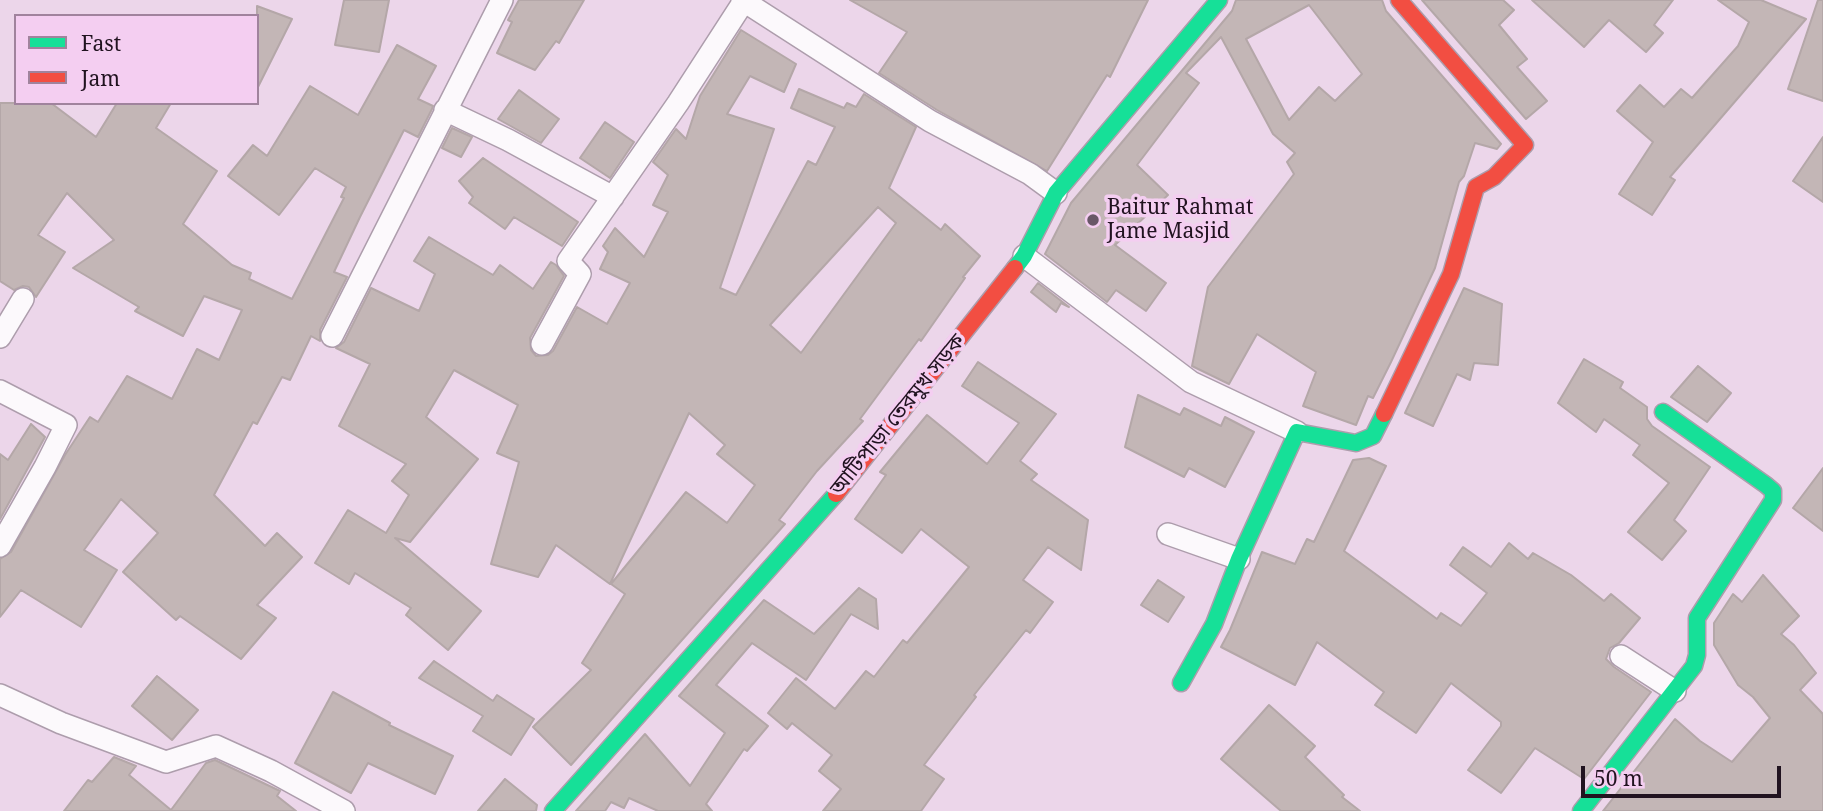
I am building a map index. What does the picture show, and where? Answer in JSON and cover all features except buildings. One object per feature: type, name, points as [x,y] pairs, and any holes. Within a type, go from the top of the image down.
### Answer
[{"type":"street","points":[[332,336],[502,0]]},
{"type":"street","name":"আটিপাড়া তেরমুখ সড়ক","points":[[553,811],[850,478],[1024,256],[1056,193],[1219,0]]},
{"type":"street","points":[[1024,256],[1191,382],[1297,432],[1356,443],[1373,436],[1451,274],[1476,187],[1494,177],[1525,145],[1399,0]]},
{"type":"street","points":[[542,344],[580,274],[568,261],[678,103],[743,1],[930,121],[1030,174],[1056,193]]},
{"type":"street","points":[[445,110],[508,140],[613,197]]},
{"type":"street","points":[[0,337],[23,299]]},
{"type":"street","points":[[0,391],[66,425],[0,546]]},
{"type":"street","points":[[1581,811],[1694,666],[1697,655],[1697,618],[1773,500],[1773,491],[1663,412]]},
{"type":"street","points":[[1181,683],[1213,624],[1239,559],[1297,432]]},
{"type":"street","points":[[1168,534],[1239,559]]},
{"type":"street","points":[[1622,656],[1675,691]]},
{"type":"street","points":[[0,695],[61,723],[166,762],[216,746],[271,771],[344,811]]},
{"type":"traffic: fast","points":[[1015,268],[1024,256],[1056,193],[1219,0]]},
{"type":"traffic: fast","points":[[1581,811],[1694,666],[1697,655],[1697,618],[1773,500],[1773,491],[1766,485],[1663,412]]},
{"type":"traffic: fast","points":[[1181,683],[1214,624],[1239,559],[1297,432],[1356,443],[1373,436],[1384,414]]},
{"type":"traffic: fast","points":[[553,811],[836,494]]},
{"type":"traffic: jam","points":[[1384,414],[1451,274],[1476,187],[1494,177],[1525,145],[1399,0]]},
{"type":"traffic: jam","points":[[836,494],[1015,268]]},
{"type":"place","name":"Baitur Rahmat Jame Masjid","points":[[1093,220]]}]
